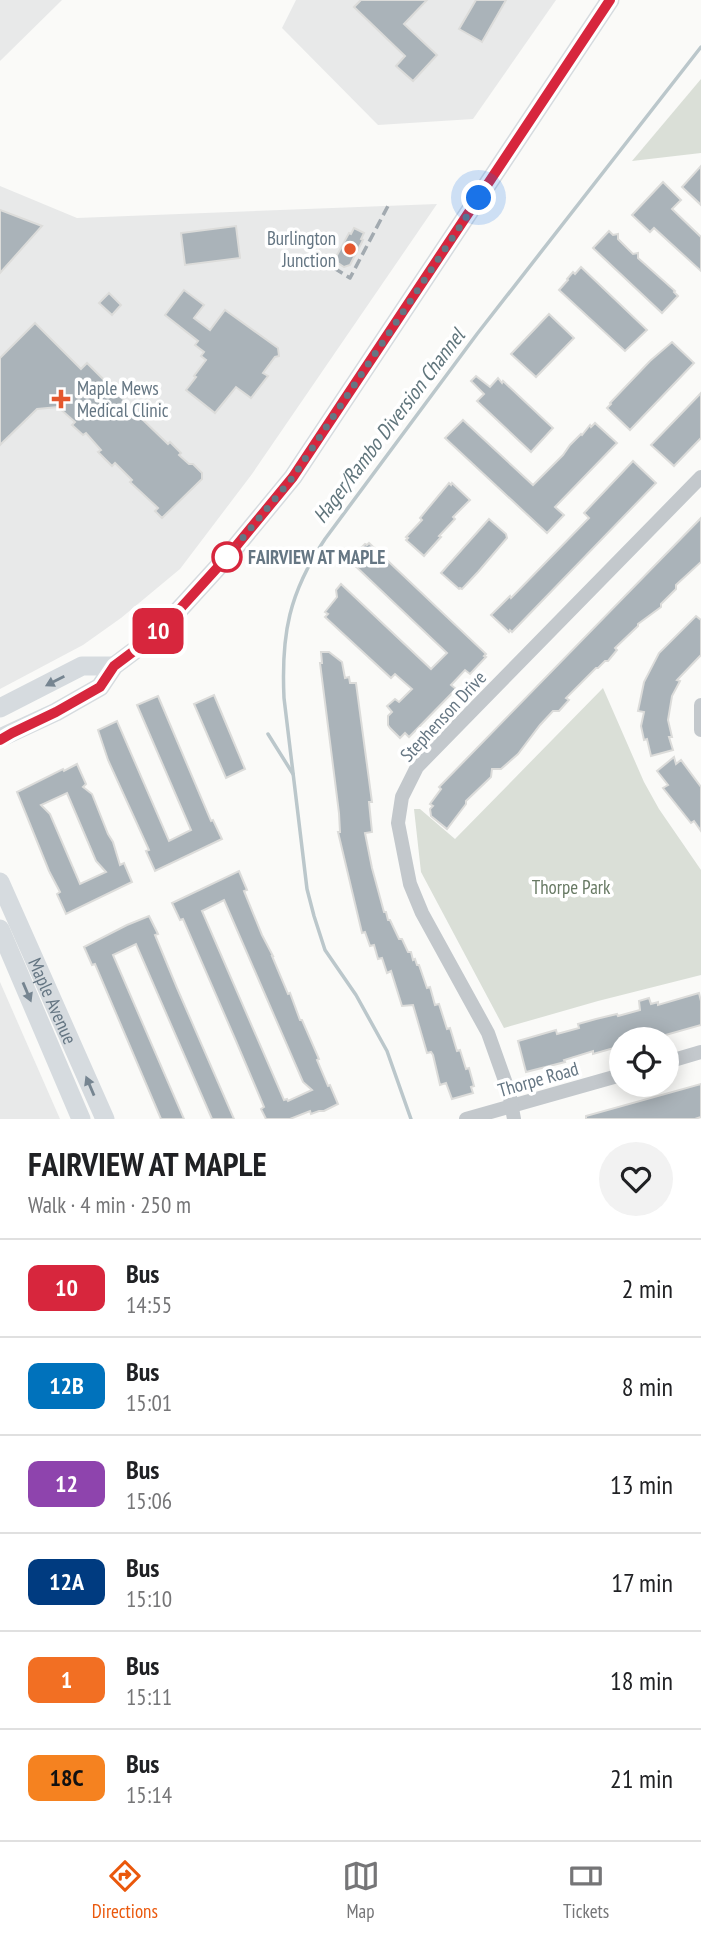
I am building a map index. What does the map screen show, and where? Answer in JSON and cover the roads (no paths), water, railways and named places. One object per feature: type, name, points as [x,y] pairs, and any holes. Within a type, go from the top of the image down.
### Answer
[{"type":"main road","points":[[4,737],[100,687],[114,666],[168,622],[228,556],[293,477],[610,0]]},
{"type":"main road","points":[[0,708],[82,666],[114,666]]},
{"type":"main road","name":"Maple Avenue","points":[[0,882],[104,1119]]},
{"type":"main road","name":"Maple Avenue","points":[[0,929],[81,1119]]},
{"type":"street","name":"Stephenson Drive","points":[[513,1113],[509,1092],[488,1033],[422,913],[410,884],[398,823],[402,797],[417,766],[701,477]]},
{"type":"street","points":[[701,705],[701,730]]},
{"type":"street","points":[[679,1058],[701,1052]]},
{"type":"street","name":"Thorpe Road","points":[[466,1119],[513,1113],[609,1079]]},
{"type":"waterway","name":"Hager/Rambo Diversion Channel","points":[[411,1119],[387,1051],[356,995],[325,950],[307,889],[283,675],[286,634],[295,596],[325,539],[477,334],[701,47]]},
{"type":"waterway","points":[[268,734],[293,774]]},
{"type":"railway","points":[[334,268],[350,278],[389,204]]},
{"type":"place","name":"Burlington Junction","points":[[350,249]]},
{"type":"place","name":"Maple Mews Medical Clinic","points":[[61,399]]},
{"type":"place","name":"FAIRVIEW AT MAPLE","points":[[227,557]]},
{"type":"park label","name":"Thorpe Park","points":[[571,887]]}]
